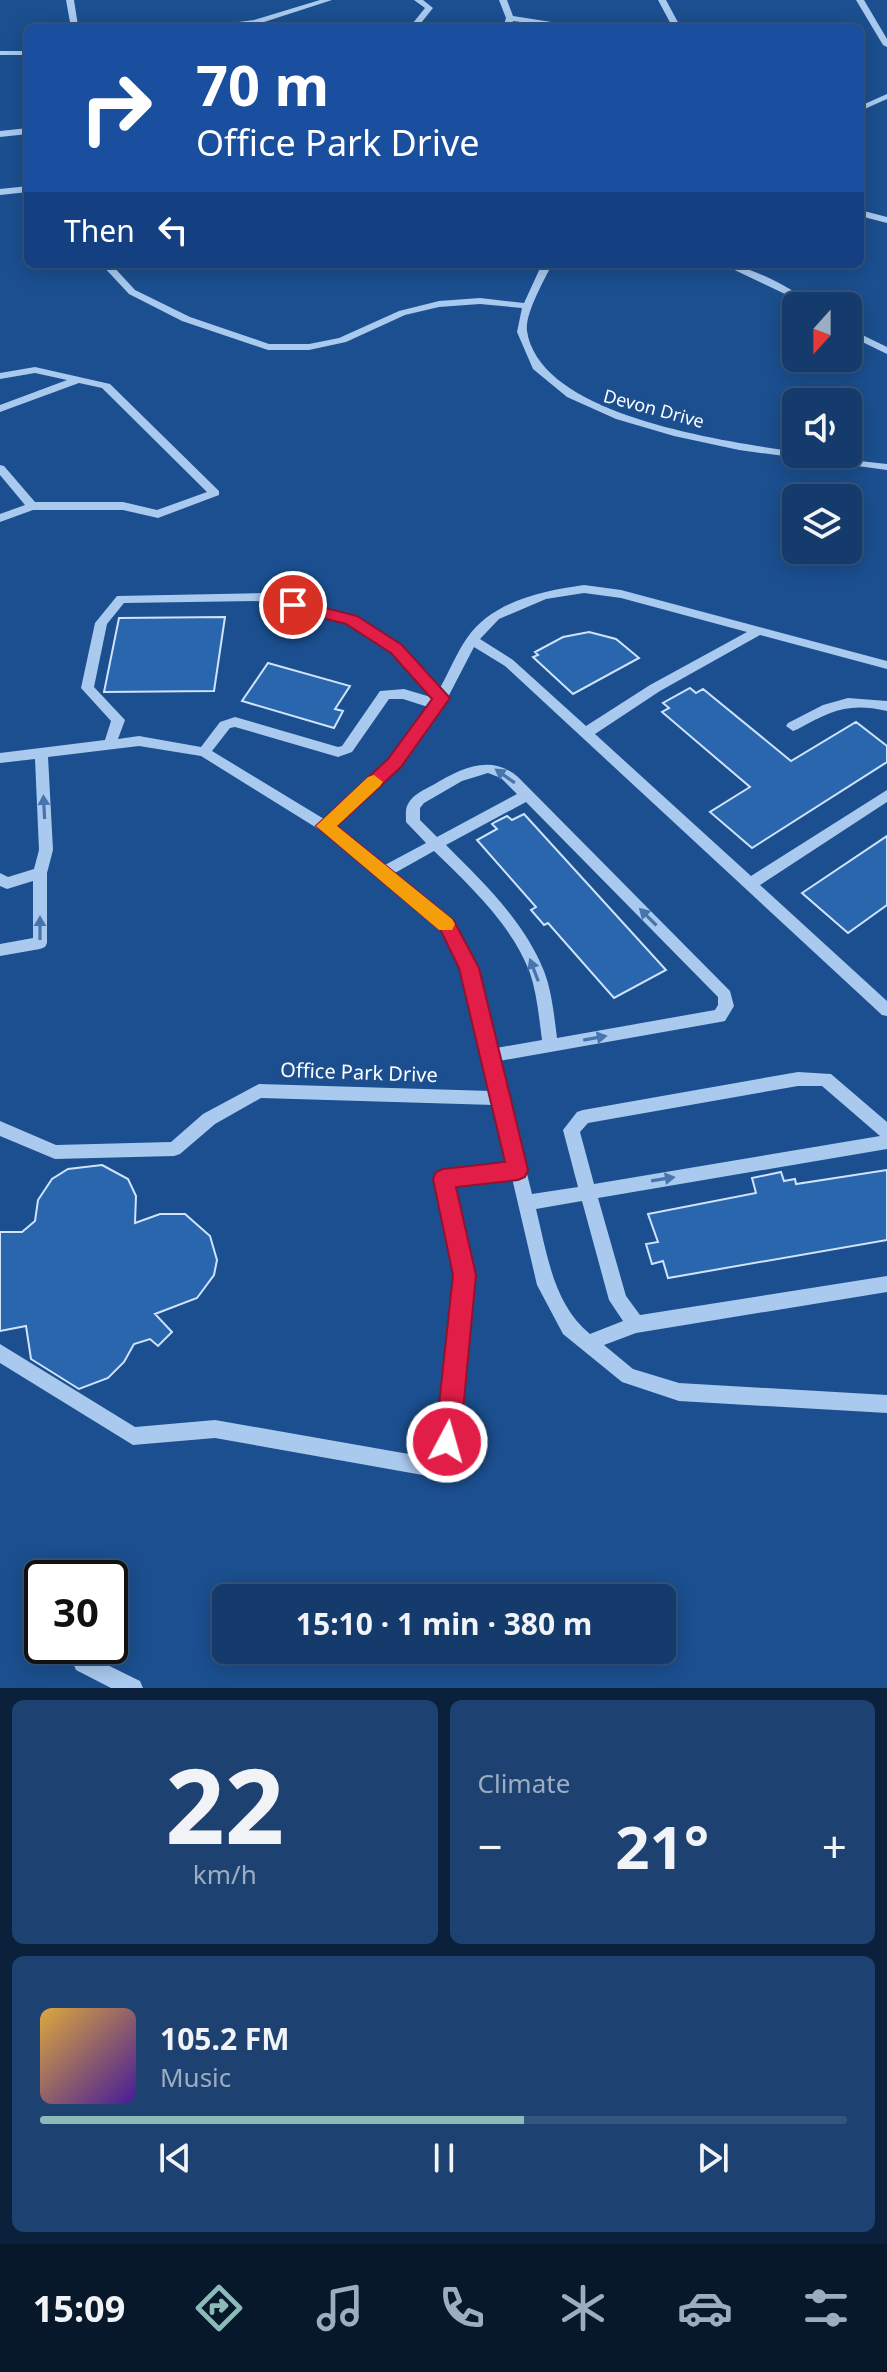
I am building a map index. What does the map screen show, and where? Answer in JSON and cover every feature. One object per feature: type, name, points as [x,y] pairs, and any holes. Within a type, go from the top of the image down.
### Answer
[{"type":"street","points":[[70,0],[74,24]]},
{"type":"street","points":[[233,24],[300,10],[328,0]]},
{"type":"street","points":[[416,24],[429,8],[418,0]]},
{"type":"street","points":[[503,0],[510,18],[508,24]]},
{"type":"street","points":[[662,0],[675,24]]},
{"type":"street","points":[[860,0],[887,45]]},
{"type":"street","points":[[286,1],[300,10]]},
{"type":"street","points":[[510,18],[556,24]]},
{"type":"street","points":[[0,53],[24,53]]},
{"type":"street","points":[[864,107],[887,96]]},
{"type":"street","points":[[0,134],[24,131]]},
{"type":"street","points":[[0,192],[24,189]]},
{"type":"street","points":[[864,214],[887,220]]},
{"type":"street","points":[[110,268],[132,292],[186,319],[268,347],[309,347],[342,340],[402,313],[439,304],[480,301],[529,306]]},
{"type":"street","name":"Devon Drive","points":[[545,268],[521,330],[527,354],[555,387],[587,406],[641,424],[736,445],[887,467]]},
{"type":"street","points":[[736,268],[783,292]]},
{"type":"street","points":[[746,272],[752,268]]},
{"type":"street","points":[[862,338],[887,351]]},
{"type":"street","points":[[0,367],[15,372]]},
{"type":"street","points":[[0,376],[35,370],[106,386],[215,493],[158,514],[123,506],[32,506],[0,518]]},
{"type":"street","points":[[0,409],[80,380]]},
{"type":"street","points":[[0,468],[32,506]]},
{"type":"street","points":[[325,826],[395,763],[439,702],[472,640],[495,616],[544,595],[584,589],[621,594],[887,665]]},
{"type":"street","points":[[110,744],[118,720],[87,688],[101,623],[121,599],[264,597],[352,620],[396,649],[439,702]]},
{"type":"street","points":[[586,733],[655,688],[758,631]]},
{"type":"street","points":[[472,640],[509,663],[887,1010]]},
{"type":"street","points":[[204,752],[225,725],[235,722],[338,752],[347,749],[385,694],[404,694],[439,702]]},
{"type":"street","points":[[793,726],[840,702],[863,701],[887,706]]},
{"type":"street","points":[[0,758],[139,741],[204,752],[325,826],[447,926],[469,968],[546,1285],[569,1328],[628,1376],[679,1392],[887,1404]]},
{"type":"street","points":[[0,950],[40,943],[41,867],[46,850],[41,753]]},
{"type":"street","points":[[490,1056],[550,1046],[720,1016],[726,1006],[725,995],[527,795],[495,768],[480,768],[419,799],[413,807],[413,822],[520,938],[537,972],[550,1046]]},
{"type":"street","points":[[382,873],[527,795]]},
{"type":"street","points":[[750,884],[887,795]]},
{"type":"street","points":[[0,879],[7,883],[41,867]]},
{"type":"street","points":[[636,1324],[618,1300],[586,1192],[571,1130],[583,1117],[798,1079],[825,1079],[887,1132]]},
{"type":"street","name":"Office Park Drive","points":[[0,1128],[55,1152],[174,1149],[209,1119],[259,1091],[500,1098]]},
{"type":"street","points":[[526,1203],[887,1142]]},
{"type":"street","points":[[0,1353],[133,1436],[215,1429],[445,1470],[465,1275],[443,1179],[518,1170]]},
{"type":"street","points":[[588,1343],[636,1324],[887,1284]]},
{"type":"street","points":[[85,1664],[133,1688]]},
{"type":"building","points":[[225,617],[214,691],[104,692],[119,618]]},
{"type":"building","points":[[589,632],[616,639],[639,658],[573,694],[533,657],[538,655],[535,652],[563,637]]},
{"type":"building","points":[[268,663],[350,686],[335,709],[343,711],[334,728],[242,701]]},
{"type":"building","points":[[690,688],[696,693],[703,689],[791,761],[856,722],[887,746],[887,762],[752,848],[710,812],[750,787],[662,712],[669,708],[663,703]]},
{"type":"building","points":[[524,814],[666,970],[614,998],[548,923],[544,925],[531,910],[536,907],[477,840],[497,829],[492,824],[495,822],[507,816],[512,820]]},
{"type":"building","points":[[887,836],[887,905],[848,933],[802,893]]},
{"type":"building","points":[[102,1165],[128,1179],[136,1196],[135,1223],[160,1214],[185,1214],[210,1236],[217,1260],[214,1275],[197,1298],[155,1314],[172,1332],[158,1346],[150,1339],[134,1344],[124,1362],[108,1378],[79,1389],[31,1359],[26,1326],[0,1331],[0,1232],[22,1232],[35,1221],[38,1200],[52,1179],[68,1169]]},
{"type":"building","points":[[887,1170],[887,1240],[668,1278],[663,1261],[652,1264],[646,1244],[658,1242],[648,1214],[756,1193],[752,1178],[781,1172],[784,1181],[795,1179],[796,1184]]},
{"type":"slow traffic","points":[[374,782],[325,826],[446,924]]},
{"type":"route","points":[[293,605],[352,620],[396,649],[441,698],[395,763],[325,826],[447,926],[469,968],[518,1170],[443,1179],[465,1275],[447,1442]]}]
